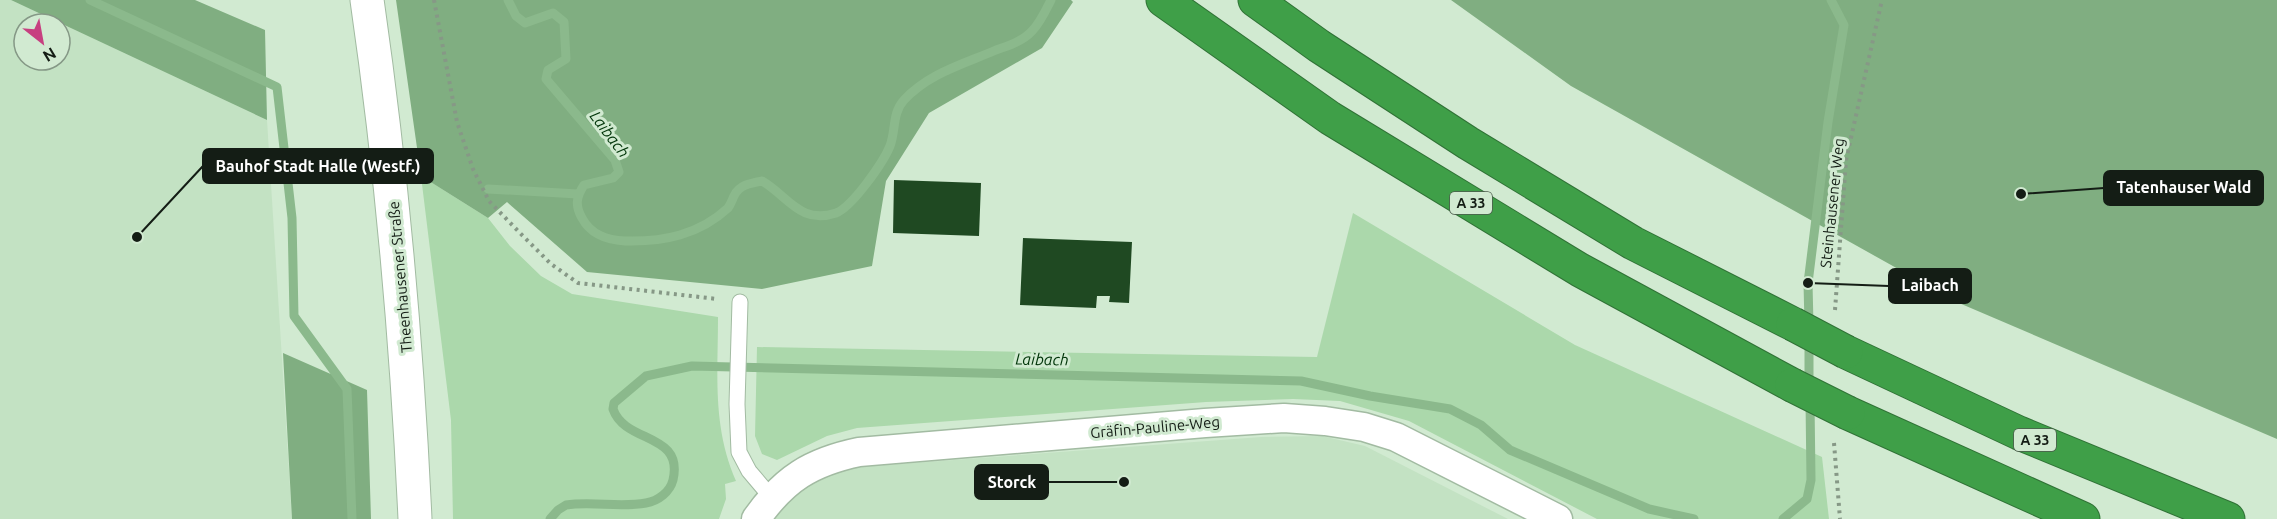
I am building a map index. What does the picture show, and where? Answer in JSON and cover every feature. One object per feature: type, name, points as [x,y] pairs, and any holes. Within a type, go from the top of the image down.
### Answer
[{"type":"highway","name":"A 33","points":[[1163,0],[1330,118],[1580,270],[1792,385],[1841,426],[2083,519]]},
{"type":"highway","name":"A 33","points":[[1255,0],[1319,46],[1468,143],[1614,231],[1846,352],[2019,433],[2228,519]]},
{"type":"main road","name":"Theenhausener Straße","points":[[367,0],[387,142],[407,355],[415,519]]},
{"type":"street","name":"Gräfin-Pauline-Weg","points":[[763,508],[804,470],[831,458],[859,452],[1284,418],[1364,427],[1396,437],[1558,519]]},
{"type":"lane","points":[[740,302],[737,404],[739,452],[763,508]]},
{"type":"path","points":[[434,0],[458,122],[473,168],[489,201],[551,264],[578,283],[740,302]]},
{"type":"path","name":"Steinhausener Weg","points":[[1835,314],[1846,160],[1882,0]]},
{"type":"path","points":[[1840,519],[1841,426]]},
{"type":"shaded area","points":[[0,0],[11,0],[37,12],[12,12],[12,72],[72,72],[72,29],[267,120],[292,519],[0,519]]},
{"type":"shaded area","points":[[11,0],[195,0],[265,30],[267,120],[72,29],[72,12],[37,12]]},
{"type":"shaded area","points":[[396,0],[1071,0],[1073,2],[1042,48],[929,113],[886,181],[872,266],[762,289],[587,272],[507,202],[488,218],[421,176]]},
{"type":"shaded area","points":[[1451,0],[2277,0],[2277,439],[1959,303],[1571,86]]},
{"type":"shaded area","points":[[421,176],[488,218],[510,246],[541,276],[572,294],[718,317],[717,380],[720,420],[728,461],[736,481],[725,484],[726,499],[719,519],[453,519],[451,420]]},
{"type":"shaded area","points":[[1353,213],[1575,345],[1822,457],[1829,519],[1597,519],[1409,421],[1340,401],[1293,399],[1206,402],[857,428],[827,436],[777,460],[762,454],[755,436],[757,347],[1317,357]]},
{"type":"shaded area","points":[[283,353],[367,390],[371,519],[292,519]]},
{"type":"shaded area","points":[[1322,436],[1365,446],[1508,519],[773,519],[782,505],[801,489],[822,476],[846,468],[1261,437]]},
{"type":"building","points":[[894,180],[981,183],[979,236],[893,233]]},
{"type":"building","points":[[1023,238],[1132,242],[1129,303],[1109,302],[1110,296],[1097,296],[1096,308],[1020,305]]},
{"type":"waterway","points":[[90,0],[277,87],[292,218],[294,316],[347,389],[352,519]]},
{"type":"waterway","name":"Laibach","points":[[508,0],[516,16],[525,23],[553,13],[564,22],[566,59],[548,70],[546,79],[615,160],[619,172],[613,178],[584,185],[579,194],[578,209],[590,229],[606,238],[625,241],[667,238],[693,231],[728,208],[736,192],[742,187],[762,181],[804,212],[824,216],[836,213],[858,194],[881,163],[890,146],[896,116],[904,100],[936,76],[1024,38],[1038,24],[1051,0]]},
{"type":"waterway","name":"Laibach","points":[[1809,325],[1808,283],[1828,122],[1844,25],[1831,0]]},
{"type":"waterway","points":[[488,189],[578,194]]},
{"type":"waterway","name":"Laibach","points":[[1809,341],[1809,388]]},
{"type":"waterway","name":"Laibach","points":[[550,519],[566,505],[646,503],[666,492],[673,480],[674,465],[670,454],[662,446],[619,420],[613,409],[614,403],[646,376],[692,366],[1301,381],[1370,396],[1450,409],[1481,425],[1510,450],[1649,509],[1694,519]]},
{"type":"waterway","name":"Laibach","points":[[1783,519],[1807,499],[1811,480],[1810,401]]},
{"type":"place","name":"Tatenhauser Wald","points":[[2021,194]]},
{"type":"place","name":"Bauhof Stadt Halle (Westf.)","points":[[137,237]]},
{"type":"place","name":"Laibach","points":[[1808,283]]},
{"type":"place","name":"Storck","points":[[1124,482]]}]
